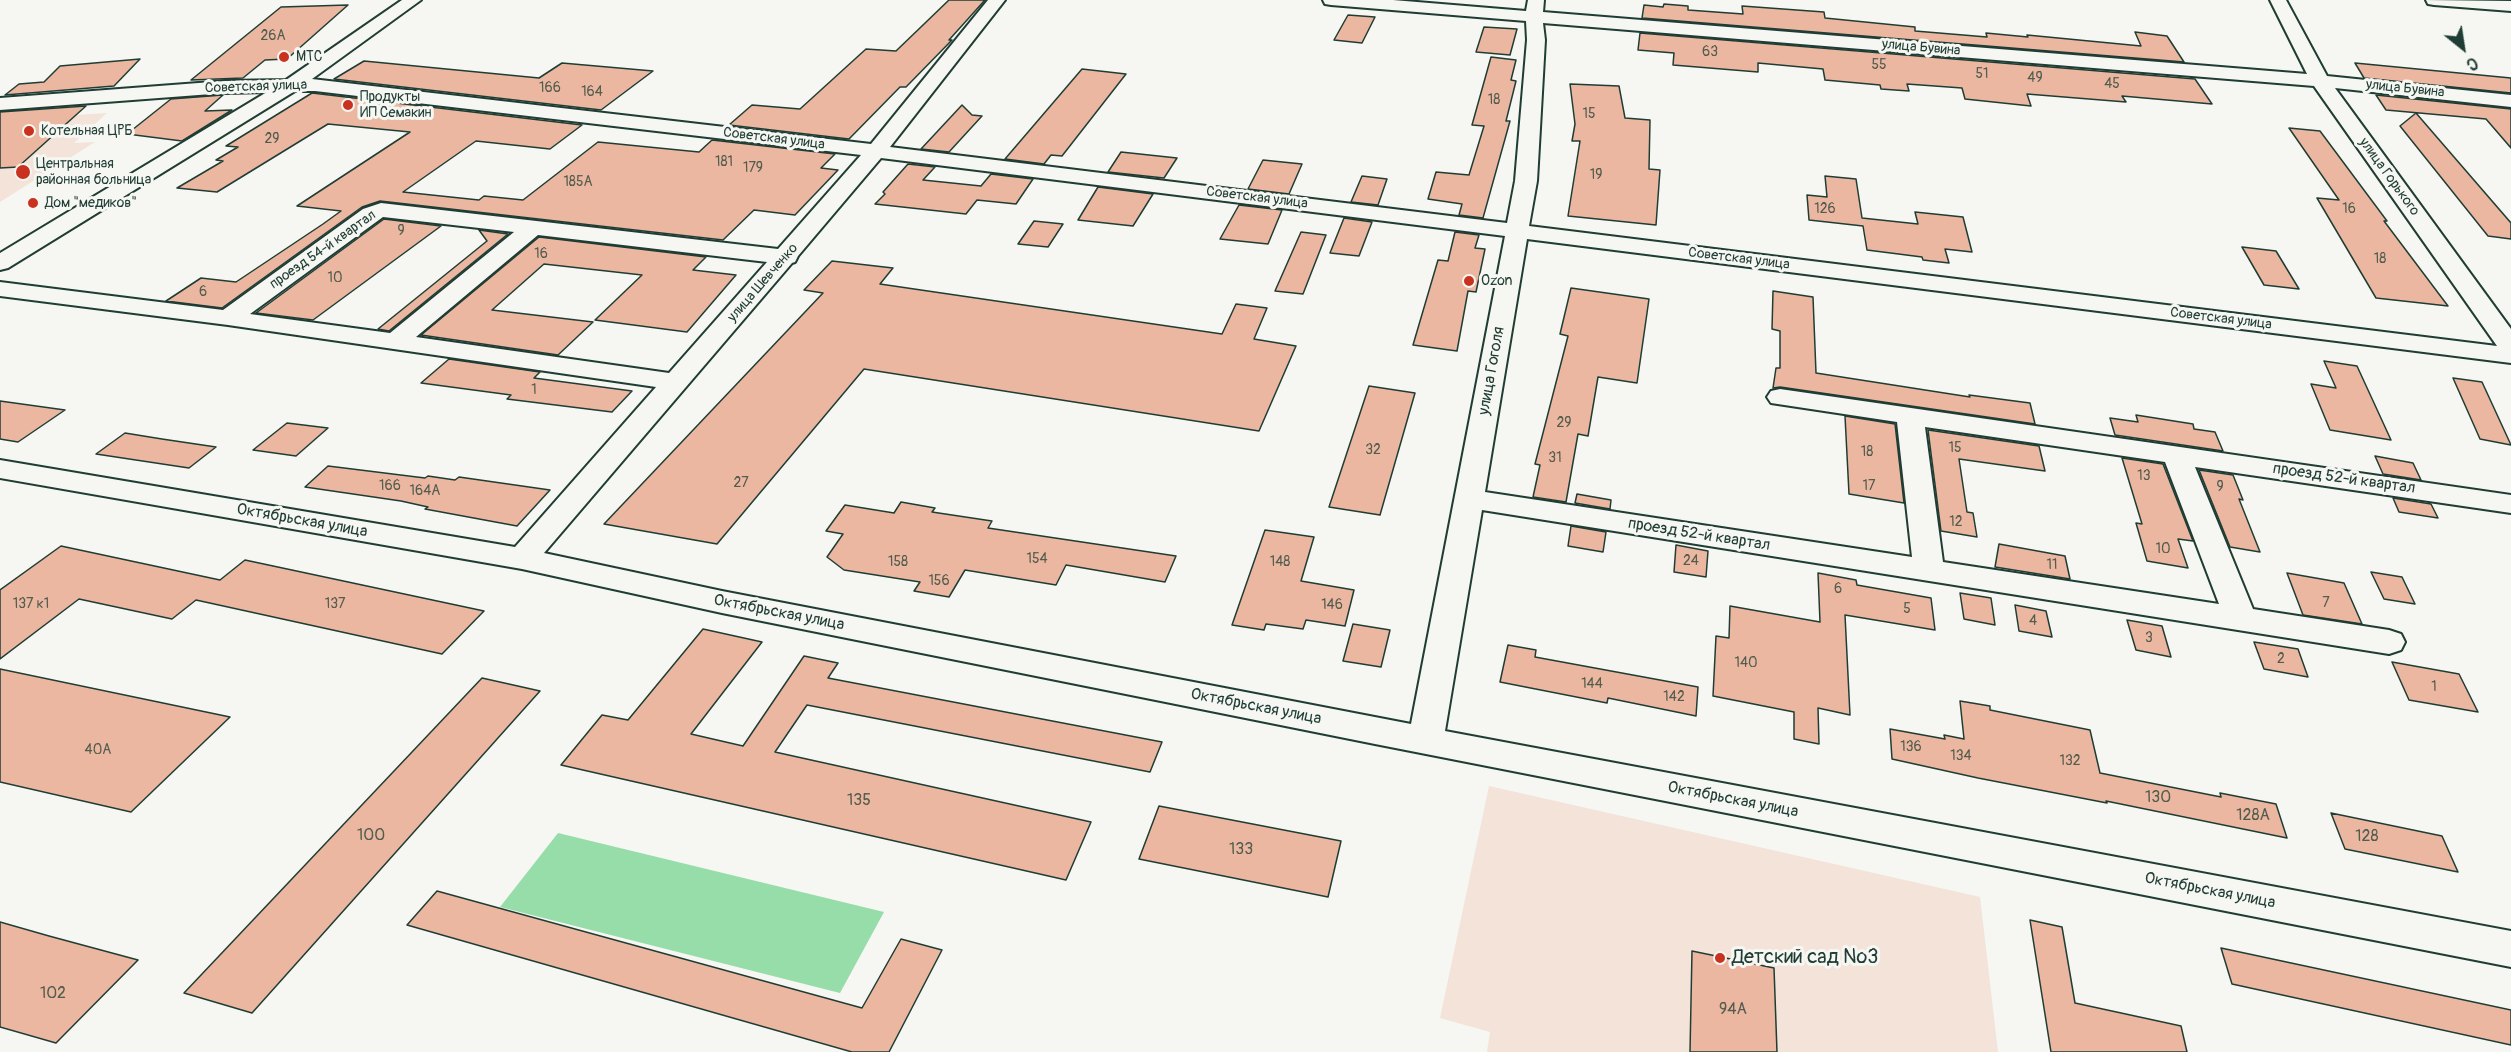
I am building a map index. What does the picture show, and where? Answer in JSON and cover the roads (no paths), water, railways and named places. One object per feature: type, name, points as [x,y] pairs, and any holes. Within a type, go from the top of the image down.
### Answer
[{"type":"street","points":[[0,263],[293,84],[413,0]]},
{"type":"street","name":"улица Шевченко","points":[[522,559],[787,257],[876,151],[997,0]]},
{"type":"street","name":"улица Бувина","points":[[1331,0],[1535,8],[2511,101]]},
{"type":"street","name":"улица Горького","points":[[2278,0],[2320,81],[2511,347]]},
{"type":"street","points":[[2434,0],[2511,6]]},
{"type":"street","name":"улица Гоголя","points":[[1426,741],[1526,181],[1536,40],[1535,8]]},
{"type":"street","name":"Советская улица","points":[[0,104],[293,84],[876,151],[2511,355]]},
{"type":"street","name":"проезд 54-й квартал","points":[[228,318],[371,214],[381,210],[787,257]]},
{"type":"street","points":[[394,343],[534,227]]},
{"type":"street","points":[[0,289],[228,318],[677,382]]},
{"type":"street","name":"проезд 52-й квартал","points":[[1780,397],[2511,504]]},
{"type":"street","points":[[1910,416],[1929,571]]},
{"type":"street","points":[[2176,455],[2241,619]]},
{"type":"street","name":"Октябрьская улица","points":[[0,469],[522,559],[722,602],[1426,741],[2511,949]]},
{"type":"street","name":"проезд 52-й квартал","points":[[1469,499],[2389,642]]},
{"type":"place","name":"МТС","points":[[284,57]]},
{"type":"place","name":"Продукты ИП Семакин","points":[[348,105]]},
{"type":"place","name":"Котельная ЦРБ","points":[[29,131]]},
{"type":"place","name":"Центральная районная больница","points":[[23,172]]},
{"type":"place","name":"Дом \"медиков\"","points":[[33,203]]},
{"type":"place","name":"Ozon","points":[[1469,281]]},
{"type":"place","name":"Детский сад №3","points":[[1720,958]]}]
